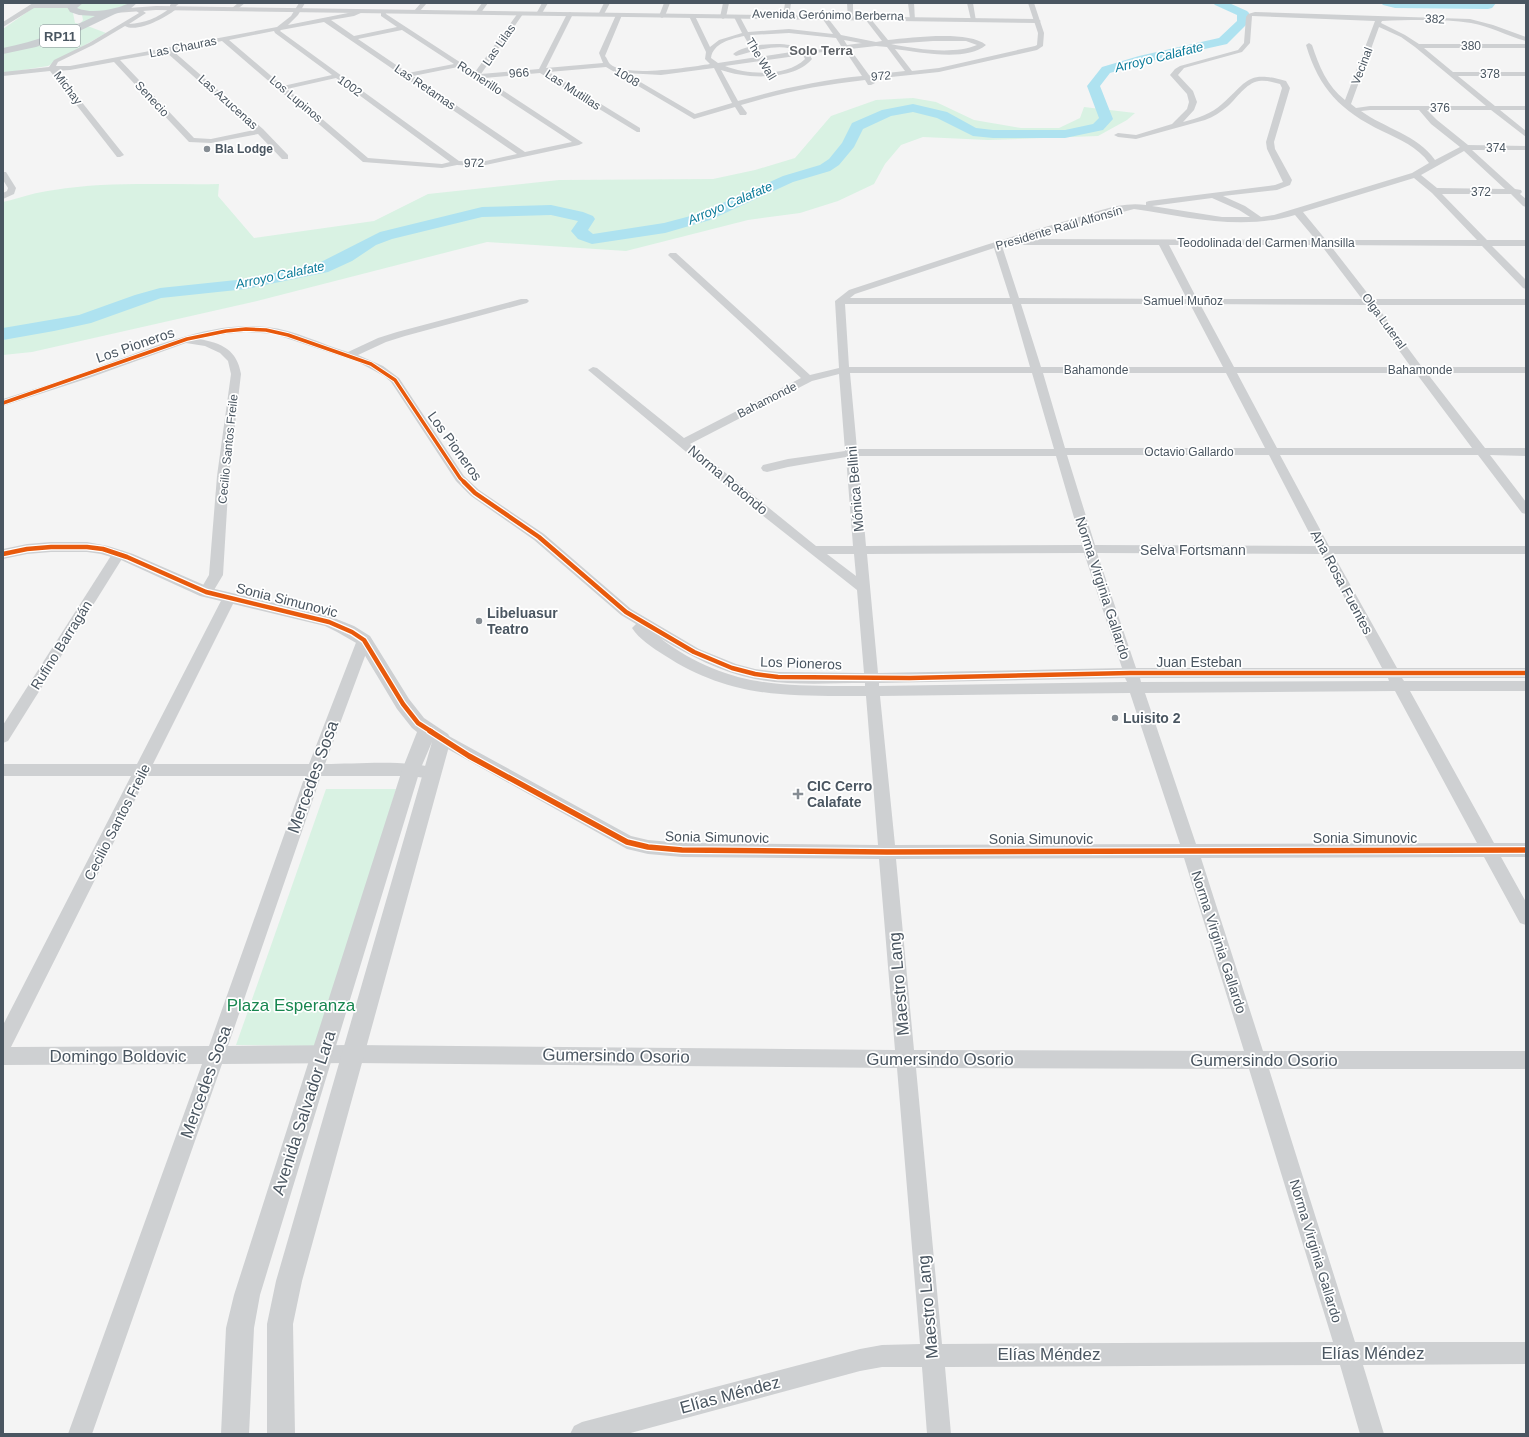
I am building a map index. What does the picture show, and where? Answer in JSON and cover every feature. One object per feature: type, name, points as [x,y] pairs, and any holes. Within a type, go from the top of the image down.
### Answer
[{"type":"main road","name":"RP11","points":[[3,50],[33,45],[66,34],[115,11],[134,6]]},
{"type":"main road","name":"RP11","points":[[76,7],[89,14],[115,11]]},
{"type":"main road","name":"RP11","points":[[3,50],[68,30],[79,19],[76,7]]},
{"type":"street","points":[[151,3],[174,6]]},
{"type":"street","points":[[540,12],[545,3]]},
{"type":"street","points":[[602,13],[607,3]]},
{"type":"street","points":[[663,14],[667,3]]},
{"type":"street","points":[[723,15],[726,3]]},
{"type":"street","points":[[788,3],[784,16],[789,32],[807,58]]},
{"type":"street","points":[[850,3],[851,17]]},
{"type":"street","points":[[911,3],[913,18]]},
{"type":"street","points":[[970,3],[974,18]]},
{"type":"street","points":[[1031,3],[1036,19]]},
{"type":"street","points":[[3,25],[35,4],[76,7]]},
{"type":"street","points":[[134,6],[358,8]]},
{"type":"street","name":"Michay","points":[[120,155],[53,70],[52,64],[80,50],[143,13],[134,6]]},
{"type":"street","name":"Michay","points":[[122,26],[150,22],[174,6]]},
{"type":"street","points":[[277,30],[299,7]]},
{"type":"street","name":"Avenida Gerónimo Berberna","points":[[358,8],[481,8],[570,14],[602,13],[619,15],[663,14],[692,16],[723,15],[737,17],[851,17],[868,19],[913,18]]},
{"type":"street","name":"Avenida Gerónimo Berberna","points":[[358,8],[383,12],[420,8]]},
{"type":"street","name":"Las Chauras","points":[[3,74],[42,69],[53,70],[70,68],[116,60],[326,20],[358,8]]},
{"type":"street","name":"Avenida Gerónimo Berberna","points":[[481,8],[520,14],[540,12],[1036,19]]},
{"type":"street","points":[[7,14],[26,10]]},
{"type":"street","name":"Romerillo","points":[[383,12],[382,15],[579,143]]},
{"type":"street","name":"382","points":[[1176,126],[1190,110],[1193,102],[1190,93],[1174,75],[1177,70],[1182,67],[1240,51],[1247,43],[1250,15],[1265,13],[1378,21],[1408,18],[1478,23],[1526,39]]},
{"type":"street","name":"Las Lilas","points":[[477,76],[520,14]]},
{"type":"street","name":"Las Mutillas","points":[[570,14],[543,65],[542,71],[637,130]]},
{"type":"street","name":"1008","points":[[619,15],[602,53],[602,56],[610,67],[694,117]]},
{"type":"street","points":[[692,16],[709,52],[708,59],[716,66],[736,104],[743,113]]},
{"type":"street","name":"The Wall","points":[[737,17],[760,60],[779,88]]},
{"type":"street","points":[[825,18],[845,48],[873,85]]},
{"type":"street","points":[[868,19],[910,73]]},
{"type":"street","name":"972","points":[[694,117],[736,104],[779,88],[822,79],[867,77],[952,68],[1039,47],[1039,42],[1042,38],[1036,19]]},
{"type":"street","name":"Las Retamas","points":[[326,20],[524,155]]},
{"type":"street","points":[[1378,21],[1417,46],[1526,135]]},
{"type":"street","name":"Vecinal","points":[[1351,108],[1379,36],[1378,21]]},
{"type":"street","points":[[1478,23],[1507,46]]},
{"type":"street","points":[[354,38],[403,28]]},
{"type":"street","name":"1002","points":[[277,30],[277,32],[457,163]]},
{"type":"street","points":[[709,52],[720,42],[746,34],[789,32],[838,37],[875,43]]},
{"type":"street","points":[[1379,36],[1407,39]]},
{"type":"street","points":[[955,38],[979,41],[982,45],[975,49],[949,52],[918,51],[887,44],[916,39],[955,38]]},
{"type":"street","name":"Los Lupinos","points":[[224,39],[366,160]]},
{"type":"street","name":"966","points":[[477,76],[610,67],[636,73],[660,73],[760,60],[807,58],[845,48],[875,43],[887,44]]},
{"type":"street","points":[[1309,45],[1314,62],[1329,90],[1351,108],[1373,123],[1420,149],[1429,156],[1433,163]]},
{"type":"street","points":[[736,54],[754,48],[779,46],[807,58]]},
{"type":"street","name":"380","points":[[1417,46],[1526,46]]},
{"type":"street","name":"Las Azucenas","points":[[168,50],[260,131],[284,157]]},
{"type":"street","points":[[716,66],[739,72],[769,73],[793,70],[803,66],[807,58]]},
{"type":"street","name":"Senecio","points":[[116,60],[188,138],[197,141],[211,141],[260,131]]},
{"type":"street","points":[[408,76],[460,65]]},
{"type":"street","name":"378","points":[[1453,74],[1526,74]]},
{"type":"street","points":[[1516,74],[1526,82]]},
{"type":"street","points":[[282,88],[337,76]]},
{"type":"street","points":[[1118,135],[1136,138],[1215,113],[1249,81],[1265,78],[1283,83],[1286,88],[1270,142],[1271,149],[1288,180],[1287,183],[1277,188],[1212,194],[1134,206]]},
{"type":"street","points":[[822,79],[830,88]]},
{"type":"street","name":"376","points":[[1351,108],[1526,108]]},
{"type":"street","points":[[1421,108],[1434,122],[1466,148],[1526,204]]},
{"type":"street","name":"972","points":[[366,160],[442,166],[457,163],[481,164],[579,143]]},
{"type":"street","name":"Presidente Raúl Alfonsín","points":[[840,301],[852,292],[1001,244],[1115,210],[1134,206],[1222,220],[1259,220],[1275,218],[1415,175],[1425,170],[1433,163],[1466,148]]},
{"type":"street","name":"374","points":[[1466,148],[1526,148]]},
{"type":"street","points":[[3,174],[12,188],[11,192],[3,196]]},
{"type":"street","points":[[1415,175],[1435,191],[1526,286]]},
{"type":"street","name":"372","points":[[1435,191],[1526,192]]},
{"type":"street","points":[[1212,194],[1242,208],[1259,220]]},
{"type":"street","name":"Olga Luteral","points":[[1297,211],[1325,243],[1526,510]]},
{"type":"street","name":"Ana Rosa Fuentes","points":[[1163,243],[1325,550],[1526,918]]},
{"type":"street","name":"Teodolinada del Carmen Mansilla","points":[[1001,244],[1526,243]]},
{"type":"street","name":"Norma Virginia Gallardo","points":[[1001,244],[1059,453],[1190,850],[1257,1060],[1372,1434]]},
{"type":"street","points":[[673,255],[808,380]]},
{"type":"street","points":[[348,356],[382,340],[524,301]]},
{"type":"street","name":"Samuel Muñoz","points":[[840,301],[1526,302]]},
{"type":"street","name":"Mónica Bellini","points":[[840,301],[844,370],[873,684]]},
{"type":"street","name":"Los Pioneros","points":[[3,403],[181,341],[224,331],[260,329],[298,337],[318,346],[379,368],[394,380],[460,478],[475,493],[539,537],[626,612],[636,626],[655,643],[683,660],[728,680],[755,687],[790,690],[873,684]]},
{"type":"street","name":"Los Pioneros","points":[[111,366],[126,364],[197,342],[232,336],[270,336],[299,344],[318,346]]},
{"type":"street","name":"Cecilio Santos Freile","points":[[181,341],[197,342],[212,345],[221,349],[233,359],[236,374],[224,476],[216,575],[206,592]]},
{"type":"street","name":"Norma Rotondo","points":[[593,370],[744,494],[864,589]]},
{"type":"street","name":"Bahamonde","points":[[683,443],[808,380],[844,370],[1526,370]]},
{"type":"street","name":"Octavio Gallardo","points":[[767,468],[788,463],[852,453],[1274,451],[1526,452]]},
{"type":"street","name":"Sonia Simunovic","points":[[3,554],[27,549],[87,547],[103,549],[119,554],[206,592],[329,622],[355,633],[364,640],[403,704],[418,723],[435,735],[627,842],[648,847],[682,850],[887,852],[1526,850]]},
{"type":"street","name":"Selva Fortsmann","points":[[815,550],[1526,550]]},
{"type":"street","name":"Rufino Barragán","points":[[3,737],[119,554]]},
{"type":"street","name":"Cecilio Santos Freile","points":[[3,1044],[229,598]]},
{"type":"street","name":"Mercedes Sosa","points":[[80,1434],[315,770],[364,640]]},
{"type":"street","name":"Juan Esteban","points":[[1396,680],[1526,673]]},
{"type":"street","name":"Juan Esteban","points":[[873,684],[1133,680],[1396,680],[1526,686]]},
{"type":"street","name":"Maestro Lang","points":[[873,684],[939,1434]]},
{"type":"street","name":"Avenida Salvador Lara","points":[[235,1434],[240,1328],[247,1295],[323,1055],[435,735]]},
{"type":"street","points":[[3,770],[315,770],[422,772]]},
{"type":"street","name":"Avenida Salvador Lara","points":[[281,1434],[280,1324],[289,1281],[353,1054],[422,772]]},
{"type":"street","name":"Domingo Boldovic","points":[[3,1056],[215,1056],[353,1054]]},
{"type":"street","name":"Gumersindo Osorio","points":[[353,1054],[905,1059],[1526,1060]]},
{"type":"street","name":"Elías Méndez","points":[[582,1434],[860,1360],[882,1356],[1526,1353]]},
{"type":"green space","points":[[40,3],[76,3],[73,13],[75,23],[80,24],[83,20],[82,15],[105,14],[85,25],[106,33],[48,66],[3,73],[3,29]]},
{"type":"green space","points":[[82,3],[128,3],[127,5],[104,12],[78,11],[76,7]]},
{"type":"green space","points":[[913,98],[936,102],[974,120],[1021,128],[1059,128],[1080,118],[1084,107],[1135,113],[1127,120],[1098,136],[988,140],[923,137],[901,145],[885,164],[874,184],[838,201],[800,213],[748,220],[626,251],[487,242],[257,301],[32,352],[3,355],[3,202],[47,191],[95,185],[219,184],[218,196],[254,238],[374,221],[428,194],[559,180],[713,179],[755,170],[795,158],[831,116],[876,100]]},
{"type":"green space","name":"Plaza Esperanza","points":[[326,789],[396,789],[320,1046],[236,1045]]},
{"type":"waterway","name":"Arroyo Calafate","points":[[3,334],[54,326],[85,319],[160,293],[246,284],[322,268],[346,257],[370,242],[386,235],[482,212],[551,210],[577,215],[587,219],[579,231],[584,236],[592,239],[665,228],[704,217],[788,179],[825,168],[834,162],[849,144],[857,126],[887,113],[913,108],[942,115],[973,132],[993,134],[1065,134],[1098,127],[1106,119],[1093,86],[1106,70],[1139,60],[1223,41],[1243,22],[1243,13],[1219,3]]},
{"type":"waterway","name":"Arroyo Calafate","points":[[1387,3],[1395,5],[1488,6],[1490,3]]},
{"type":"cycle path","points":[[3,403],[98,371],[168,345],[207,334],[226,331],[246,329],[274,331],[361,360],[371,364],[395,380],[460,478],[475,493],[539,537],[626,612],[694,652],[732,668],[755,674],[778,677],[910,678],[1130,673],[1526,673]]},
{"type":"cycle path","points":[[3,554],[27,549],[51,547],[87,547],[103,549],[127,557],[206,592],[329,622],[348,630],[364,640],[403,704],[418,723],[469,756],[627,842],[648,847],[682,850],[887,852],[1526,850]]},
{"type":"place","name":"Bla Lodge","points":[[207,149]]},
{"type":"place","name":"Libeluasur Teatro","points":[[479,621]]},
{"type":"place","name":"Luisito 2","points":[[1115,718]]},
{"type":"place","name":"CIC Cerro Calafate","points":[[798,794]]},
{"type":"district","name":"Solo Terra","points":[[821,50]]}]
